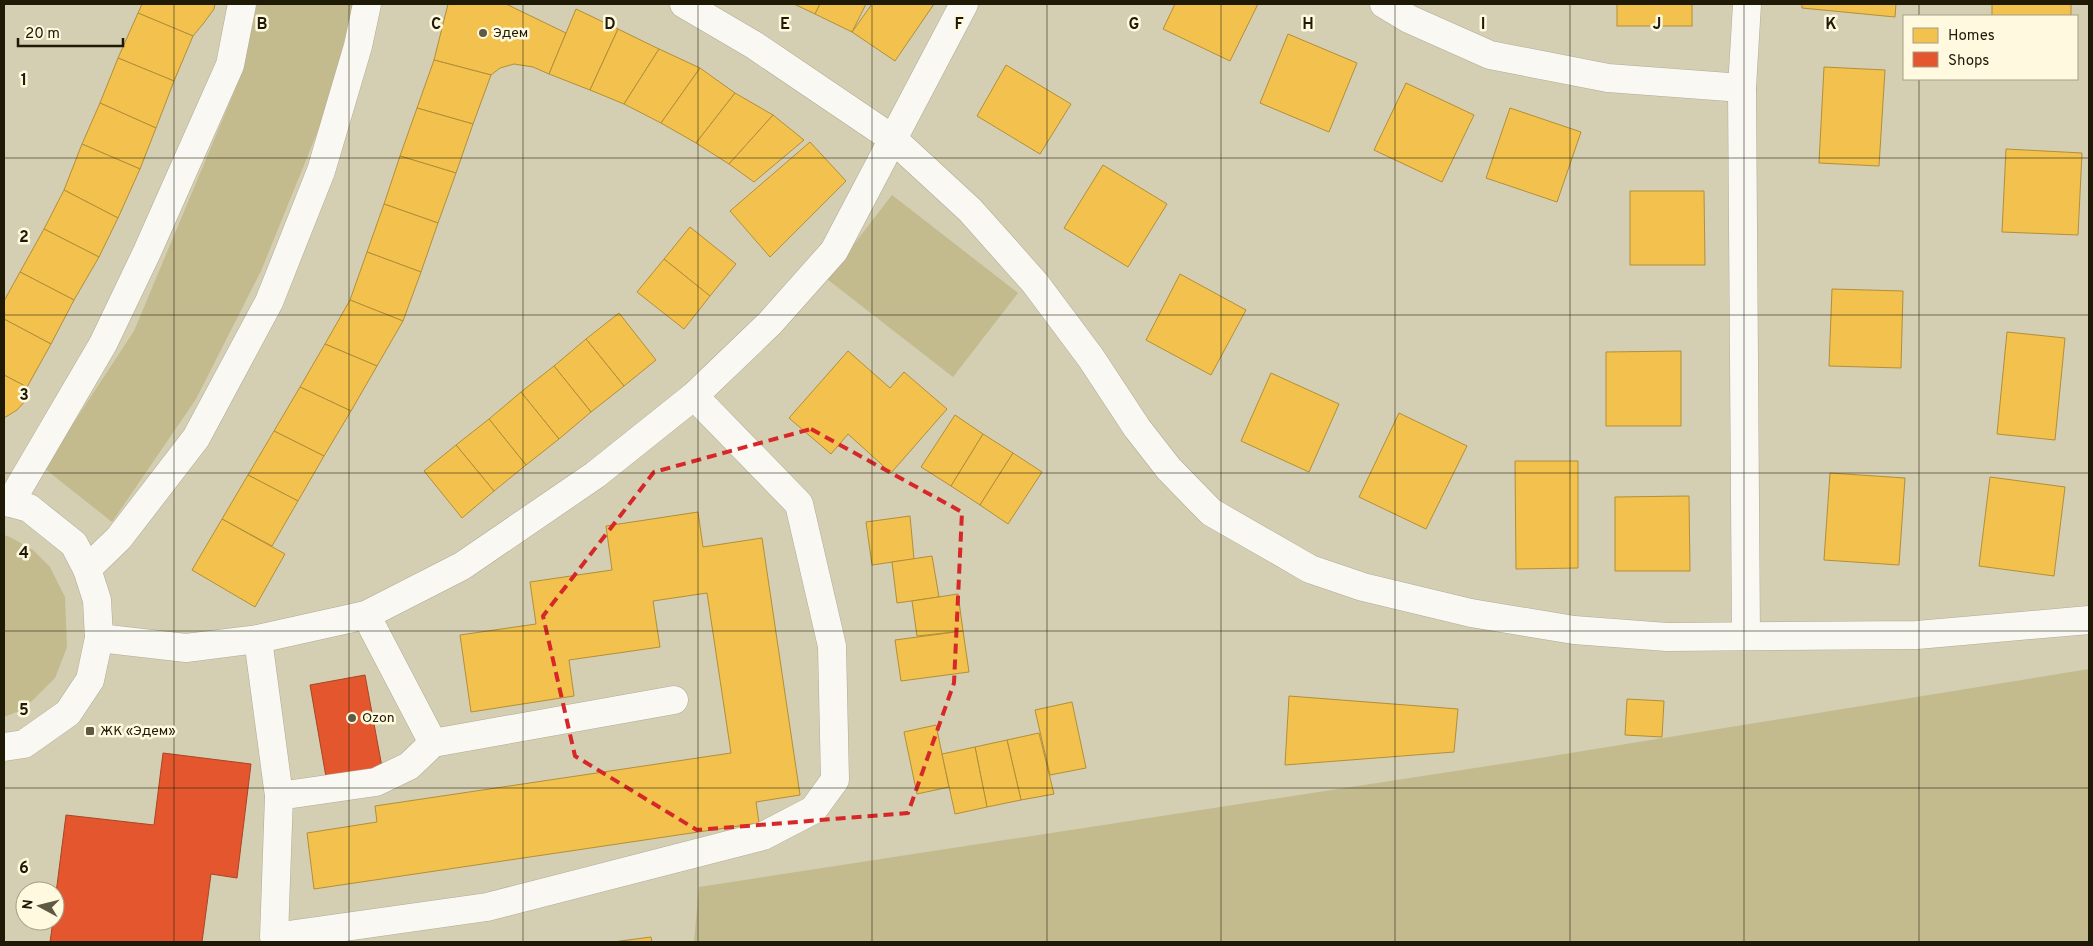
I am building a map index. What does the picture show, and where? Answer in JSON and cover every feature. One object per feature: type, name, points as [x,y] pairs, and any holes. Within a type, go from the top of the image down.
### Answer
[{"type":"street","points":[[4,748],[24,744],[68,713],[90,680],[99,638],[97,600],[87,569],[74,544],[29,508],[7,502],[103,344],[147,252],[230,65],[242,4]]},
{"type":"street","points":[[87,569],[119,538],[196,438],[269,302],[321,171],[358,46],[367,4]]},
{"type":"street","points":[[684,4],[754,46],[894,138],[970,210],[1035,283],[1091,358],[1137,428],[1169,469],[1211,512],[1310,568],[1362,587],[1471,612],[1593,631],[1667,637],[1917,635],[2089,620]]},
{"type":"street","points":[[99,638],[186,648],[258,639],[366,614],[462,566],[595,475],[694,396],[770,323],[834,251],[964,4]]},
{"type":"street","points":[[1384,4],[1409,19],[1490,54],[1608,78],[1742,88]]},
{"type":"street","points":[[1746,636],[1742,88],[1747,4]]},
{"type":"street","points":[[258,639],[279,796],[272,940],[487,907],[763,836],[813,810],[835,780],[832,646],[799,504],[694,396]]},
{"type":"street","points":[[366,614],[433,743]]},
{"type":"street","points":[[279,796],[376,782],[409,766],[433,743],[674,700]]},
{"type":"highlighted area","points":[[811,429],[962,512],[954,683],[908,813],[697,830],[575,756],[543,616],[654,472]]},
{"type":"shaded area","points":[[257,4],[353,4],[330,101],[261,271],[196,399],[112,522],[44,468],[134,331],[240,78]]},
{"type":"shaded area","points":[[892,195],[1018,293],[953,377],[827,279]]},
{"type":"shaded area","points":[[4,535],[33,550],[50,567],[65,597],[67,647],[55,678],[24,709],[4,717]]},
{"type":"shaded area","points":[[2089,669],[2089,942],[694,942],[699,887],[1540,758]]},
{"type":"building: Homes","points":[[142,4],[215,4],[214,9],[193,36],[138,13]]},
{"type":"building: Homes","points":[[448,4],[506,4],[566,33],[549,74],[533,67],[514,64],[500,68],[491,75],[434,60]]},
{"type":"building: Homes","points":[[794,4],[820,4],[815,14]]},
{"type":"building: Homes","points":[[820,4],[866,4],[852,32],[815,14]]},
{"type":"building: Homes","points":[[872,4],[934,4],[895,61],[852,32]]},
{"type":"building: Homes","points":[[1175,4],[1258,4],[1230,61],[1163,29]]},
{"type":"building: Homes","points":[[1617,4],[1692,4],[1692,26],[1617,26]]},
{"type":"building: Homes","points":[[1802,4],[1896,4],[1895,17],[1802,8]]},
{"type":"building: Homes","points":[[1992,4],[2071,4],[2071,15],[1992,15]]},
{"type":"building: Homes","points":[[576,9],[618,29],[590,90],[549,74]]},
{"type":"building: Homes","points":[[138,13],[193,36],[174,81],[118,58]]},
{"type":"building: Homes","points":[[618,29],[659,49],[624,104],[590,90]]},
{"type":"building: Homes","points":[[1288,34],[1357,63],[1329,132],[1260,103]]},
{"type":"building: Homes","points":[[659,49],[700,68],[661,123],[624,104]]},
{"type":"building: Homes","points":[[118,58],[174,81],[156,128],[100,103]]},
{"type":"building: Homes","points":[[434,60],[491,75],[473,124],[417,108]]},
{"type":"building: Homes","points":[[1006,65],[1071,104],[1040,154],[977,116]]},
{"type":"building: Homes","points":[[1824,67],[1885,70],[1879,166],[1819,163]]},
{"type":"building: Homes","points":[[700,68],[735,93],[696,143],[661,123]]},
{"type":"building: Homes","points":[[1406,83],[1474,115],[1442,182],[1374,150]]},
{"type":"building: Homes","points":[[735,93],[773,115],[729,164],[696,143]]},
{"type":"building: Homes","points":[[100,103],[156,128],[140,169],[82,144]]},
{"type":"building: Homes","points":[[417,108],[473,124],[456,173],[400,156]]},
{"type":"building: Homes","points":[[1510,108],[1581,132],[1557,202],[1486,178]]},
{"type":"building: Homes","points":[[773,115],[804,140],[754,182],[729,164]]},
{"type":"building: Homes","points":[[810,142],[846,181],[770,257],[730,211]]},
{"type":"building: Homes","points":[[82,144],[140,169],[118,218],[64,190]]},
{"type":"building: Homes","points":[[2006,149],[2082,153],[2078,235],[2002,232]]},
{"type":"building: Homes","points":[[400,156],[456,173],[438,223],[384,204]]},
{"type":"building: Homes","points":[[1103,165],[1167,204],[1128,267],[1064,228]]},
{"type":"building: Homes","points":[[64,190],[118,218],[99,257],[44,229]]},
{"type":"building: Homes","points":[[1630,191],[1704,191],[1705,265],[1630,265]]},
{"type":"building: Homes","points":[[384,204],[438,223],[421,272],[367,252]]},
{"type":"building: Homes","points":[[690,227],[736,264],[710,296],[664,259]]},
{"type":"building: Homes","points":[[44,229],[99,257],[74,300],[20,272]]},
{"type":"building: Homes","points":[[367,252],[421,272],[403,321],[350,300]]},
{"type":"building: Homes","points":[[664,259],[710,296],[684,329],[637,292]]},
{"type":"building: Homes","points":[[20,272],[74,300],[51,344],[4,319],[4,301]]},
{"type":"building: Homes","points":[[1180,274],[1246,310],[1211,375],[1146,340]]},
{"type":"building: Homes","points":[[1832,289],[1903,291],[1901,368],[1829,366]]},
{"type":"building: Homes","points":[[350,300],[403,321],[377,366],[325,344]]},
{"type":"building: Homes","points":[[619,313],[656,360],[624,386],[586,339]]},
{"type":"building: Homes","points":[[4,319],[51,344],[27,387],[4,375]]},
{"type":"building: Homes","points":[[2007,332],[2065,338],[2055,440],[1997,434]]},
{"type":"building: Homes","points":[[586,339],[624,386],[591,412],[554,366]]},
{"type":"building: Homes","points":[[325,344],[377,366],[351,411],[300,387]]},
{"type":"building: Homes","points":[[848,351],[890,388],[904,372],[947,409],[891,473],[848,434],[831,454],[789,418]]},
{"type":"building: Homes","points":[[1681,351],[1681,426],[1606,426],[1606,352]]},
{"type":"building: Homes","points":[[554,366],[591,412],[559,439],[521,392]]},
{"type":"building: Homes","points":[[1271,373],[1339,404],[1309,472],[1241,441]]},
{"type":"building: Homes","points":[[4,375],[27,387],[27,399],[17,410],[4,418]]},
{"type":"building: Homes","points":[[300,387],[351,411],[324,456],[274,431]]},
{"type":"building: Homes","points":[[521,392],[559,439],[526,465],[489,419]]},
{"type":"building: Homes","points":[[1399,413],[1467,446],[1426,529],[1359,497]]},
{"type":"building: Homes","points":[[955,415],[983,434],[951,486],[921,467]]},
{"type":"building: Homes","points":[[489,419],[526,465],[494,491],[456,445]]},
{"type":"building: Homes","points":[[274,431],[324,456],[298,501],[248,475]]},
{"type":"building: Homes","points":[[983,434],[1013,453],[980,505],[951,486]]},
{"type":"building: Homes","points":[[456,445],[494,491],[462,518],[424,471]]},
{"type":"building: Homes","points":[[1013,453],[1042,472],[1008,524],[980,505]]},
{"type":"building: Homes","points":[[1515,461],[1578,461],[1578,568],[1516,569]]},
{"type":"building: Homes","points":[[1830,473],[1905,478],[1899,565],[1824,560]]},
{"type":"building: Homes","points":[[248,475],[298,501],[272,546],[222,519]]},
{"type":"building: Homes","points":[[1990,477],[2065,487],[2054,576],[1979,566]]},
{"type":"building: Homes","points":[[1689,496],[1690,571],[1615,571],[1615,497]]},
{"type":"building: Homes","points":[[698,512],[703,547],[762,538],[800,795],[756,802],[759,823],[314,889],[307,833],[377,822],[375,806],[731,753],[707,593],[653,601],[660,647],[569,660],[574,696],[471,712],[460,635],[536,624],[530,582],[612,570],[606,526]]},
{"type":"building: Homes","points":[[910,516],[914,559],[872,565],[866,522]]},
{"type":"building: Homes","points":[[222,519],[285,554],[255,607],[192,570]]},
{"type":"building: Homes","points":[[932,556],[939,597],[897,603],[892,562]]},
{"type":"building: Homes","points":[[958,594],[963,631],[917,636],[912,601]]},
{"type":"building: Homes","points":[[963,631],[969,672],[901,681],[895,640]]},
{"type":"building: Homes","points":[[1289,696],[1458,709],[1454,752],[1285,765]]},
{"type":"building: Homes","points":[[1627,699],[1664,701],[1662,737],[1625,735]]},
{"type":"building: Homes","points":[[1072,702],[1086,768],[1050,775],[1035,710]]},
{"type":"building: Homes","points":[[936,725],[949,787],[917,794],[904,732]]},
{"type":"building: Homes","points":[[1039,733],[1054,794],[1021,800],[1007,740]]},
{"type":"building: Homes","points":[[1007,740],[1021,800],[987,807],[975,747]]},
{"type":"building: Homes","points":[[975,747],[987,807],[955,814],[942,754]]},
{"type":"building: Homes","points":[[651,937],[652,942],[613,942]]},
{"type":"building: Shops","points":[[365,675],[382,767],[326,777],[310,685]]},
{"type":"building: Shops","points":[[163,753],[251,764],[237,878],[211,874],[202,942],[50,942],[52,931],[65,931],[65,881],[58,881],[66,815],[154,825]]},
{"type":"place","name":"Эдем","points":[[483,33]]},
{"type":"place","name":"Ozon","points":[[352,718]]},
{"type":"place","name":"ЖК «Эдем»","points":[[90,731]]}]
